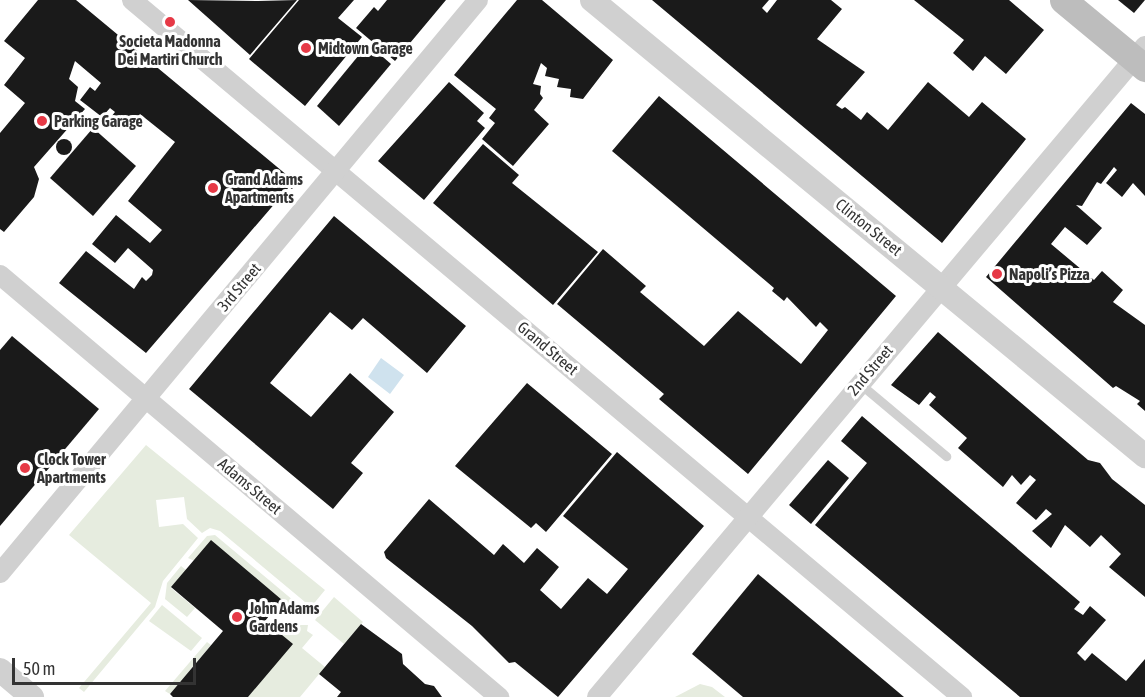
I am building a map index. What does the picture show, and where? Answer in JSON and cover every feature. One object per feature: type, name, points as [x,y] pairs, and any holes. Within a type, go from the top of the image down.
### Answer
[{"type":"main road","points":[[1064,0],[1141,58]]},
{"type":"street","name":"Grand Street","points":[[132,0],[962,697]]},
{"type":"street","name":"3rd Street","points":[[0,573],[478,0]]},
{"type":"street","name":"Clinton Street","points":[[592,0],[1145,456]]},
{"type":"street","name":"2nd Street","points":[[597,697],[940,286],[1141,58]]},
{"type":"street","name":"Adams Street","points":[[0,275],[499,697]]},
{"type":"street","points":[[0,670],[32,697]]},
{"type":"lane","points":[[859,383],[946,456]]},
{"type":"shaded area","points":[[146,445],[325,590],[311,607],[220,531],[210,528],[202,533],[187,519],[184,497],[156,500],[159,527],[183,524],[198,538],[163,581],[155,607],[84,692],[79,688],[151,603],[69,535]]},
{"type":"shaded area","points":[[215,535],[306,613],[285,615],[276,607],[282,600],[188,558],[207,536]]},
{"type":"shaded area","points":[[181,566],[186,570],[171,588],[195,608],[187,617],[165,599],[167,583]]},
{"type":"shaded area","points":[[334,597],[363,622],[344,644],[315,620]]},
{"type":"shaded area","points":[[162,605],[202,638],[191,651],[149,621]]},
{"type":"shaded area","points":[[285,625],[308,625],[307,631],[313,635],[302,648],[325,667],[300,697],[248,697]]},
{"type":"shaded area","points":[[207,642],[211,645],[170,694],[165,691]]},
{"type":"shaded area","points":[[700,684],[712,687],[725,697],[675,697]]},
{"type":"water","points":[[381,358],[404,375],[390,394],[368,377]]},
{"type":"building","name":"Grand Adams Apartments","points":[[38,0],[76,0],[288,176],[290,173],[298,181],[292,189],[289,187],[146,353],[59,283],[86,251],[134,289],[142,277],[146,281],[152,275],[153,270],[128,248],[115,263],[92,244],[116,215],[150,243],[162,230],[128,201],[175,142],[140,114],[128,129],[111,117],[115,112],[110,108],[102,117],[80,100],[90,87],[95,91],[101,83],[75,61],[69,79],[78,87],[75,101],[85,109],[34,167],[39,179],[34,197],[4,232],[0,229],[0,133],[25,103],[4,85],[25,58],[4,41]]},
{"type":"building","points":[[188,0],[258,1],[297,0],[250,55]]},
{"type":"building","name":"Midtown Garage","points":[[299,0],[354,0],[338,18],[362,37],[305,106],[249,59]]},
{"type":"building","points":[[387,0],[446,0],[395,61],[356,28],[374,7],[378,11]]},
{"type":"building","points":[[517,0],[542,0],[613,60],[583,99],[570,97],[571,89],[557,87],[559,79],[545,76],[547,68],[541,63],[533,84],[541,86],[540,94],[543,98],[534,110],[549,124],[513,166],[482,139],[495,123],[489,118],[496,109],[454,75]]},
{"type":"building","points":[[652,0],[769,0],[762,8],[767,13],[777,0],[831,0],[842,9],[817,39],[865,72],[836,105],[842,109],[845,107],[861,120],[867,112],[888,130],[928,82],[969,117],[982,102],[1026,139],[942,243]]},
{"type":"building","points":[[914,0],[1009,0],[1044,30],[1006,74],[985,56],[973,71],[953,53],[964,40]]},
{"type":"building","points":[[1118,0],[1145,0],[1134,13]]},
{"type":"building","points":[[368,44],[391,64],[339,126],[317,106]]},
{"type":"building","points":[[449,82],[484,113],[477,121],[485,128],[424,200],[378,161]]},
{"type":"building","points":[[659,96],[896,296],[748,474],[659,399],[664,394],[557,304],[603,249],[646,286],[640,292],[704,346],[738,311],[801,364],[828,330],[820,322],[816,327],[787,297],[784,301],[772,291],[774,288],[612,151]]},
{"type":"building","points":[[1131,103],[1145,114],[1145,196],[1133,183],[1122,197],[1106,183],[1117,170],[1114,167],[1101,184],[1097,182],[1082,206],[1076,205],[1102,228],[1087,245],[1065,227],[1051,244],[1094,280],[1102,271],[1123,290],[1113,302],[1145,325],[1145,411],[1137,404],[1140,401],[1116,386],[1113,388],[986,277]]},
{"type":"building","points":[[93,128],[136,166],[93,216],[50,178]]},
{"type":"building","points":[[61,139],[67,139],[72,147],[70,153],[61,155],[56,150],[56,144]]},
{"type":"building","points":[[483,144],[519,175],[512,183],[598,252],[553,305],[433,203]]},
{"type":"building","points":[[334,216],[466,326],[427,373],[363,318],[352,330],[330,312],[270,383],[311,417],[350,373],[394,412],[351,463],[363,473],[333,509],[189,389]]},
{"type":"building","points":[[938,332],[1088,460],[1100,463],[1112,479],[1145,505],[1145,597],[1109,567],[1121,554],[1101,535],[1090,547],[1065,525],[1051,548],[1032,531],[1052,514],[1046,509],[1036,520],[1016,503],[1036,480],[1030,475],[1021,485],[1012,475],[1003,487],[958,448],[967,438],[929,405],[936,397],[930,392],[919,405],[891,385]]},
{"type":"building","name":"Clock Tower Apartments","points":[[12,336],[99,409],[0,526],[0,350]]},
{"type":"building","points":[[527,383],[612,454],[546,532],[536,523],[531,528],[455,466]]},
{"type":"building","points":[[862,416],[1080,602],[1074,609],[1083,615],[1090,606],[1106,620],[1077,653],[1085,661],[1092,653],[1126,681],[1145,659],[1145,697],[1020,697],[815,525],[867,463],[841,441]]},
{"type":"building","points":[[617,452],[704,526],[558,697],[515,662],[509,663],[472,626],[386,558],[384,552],[429,499],[494,555],[503,544],[524,563],[537,548],[559,567],[540,590],[561,609],[588,578],[607,594],[628,569],[563,516]]},
{"type":"building","points":[[828,460],[849,478],[811,524],[789,505]]},
{"type":"building","name":"John Adams Gardens","points":[[211,540],[282,600],[265,621],[293,644],[248,697],[173,697],[170,694],[223,631],[171,587]]},
{"type":"building","points":[[758,574],[904,697],[743,697],[692,654]]},
{"type":"building","points":[[361,624],[402,654],[403,664],[425,684],[434,686],[442,697],[337,697],[341,692],[319,674]]},
{"type":"place","name":"Societa Madonna Dei Martiri Church","points":[[170,22]]},
{"type":"place","name":"Midtown Garage","points":[[306,48]]},
{"type":"place","name":"Parking Garage","points":[[42,121]]},
{"type":"place","name":"Grand Adams Apartments","points":[[213,188]]},
{"type":"place","name":"Napoli’s Pizza","points":[[997,274]]},
{"type":"place","name":"Clock Tower Apartments","points":[[25,468]]},
{"type":"place","name":"John Adams Gardens","points":[[237,617]]}]
